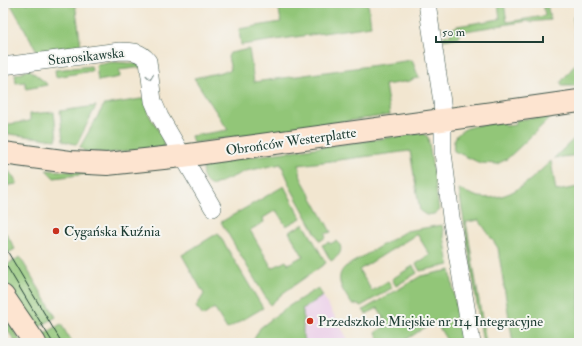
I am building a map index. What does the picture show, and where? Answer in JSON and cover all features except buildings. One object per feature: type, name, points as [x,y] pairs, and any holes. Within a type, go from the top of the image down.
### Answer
[{"type":"street","points":[[427,3],[443,120],[444,159],[451,217],[472,343]]},
{"type":"street","name":"Starosikawska","points":[[3,66],[120,51],[138,52],[144,56],[148,61],[155,106],[182,156],[213,208]]},
{"type":"street","name":"Obrońców Westerplatte","points":[[3,153],[70,162],[100,164],[182,156],[579,101]]},
{"type":"street","points":[[3,296],[35,343]]},
{"type":"shaded area","name":"Przedszkole Miejskie nr 114 Integracyjne","points":[[323,296],[350,343],[268,343],[263,334]]},
{"type":"green space","points":[[10,3],[75,3],[81,46],[37,51]]},
{"type":"green space","points":[[278,3],[368,3],[371,26],[241,45],[239,29],[281,22]]},
{"type":"green space","points":[[498,3],[504,3],[507,22],[545,16],[543,3],[547,3],[550,20],[528,21],[459,32],[459,37],[444,40],[444,36],[451,35],[450,30],[457,26],[500,19]]},
{"type":"green space","points":[[579,16],[579,86],[562,86],[561,82],[578,61],[573,17]]},
{"type":"green space","points":[[249,49],[254,82],[412,60],[419,78],[385,85],[390,115],[193,143],[191,136],[228,130],[194,78],[231,70],[228,57],[230,53]]},
{"type":"green space","points":[[113,62],[140,64],[143,67],[119,70],[120,77],[98,81],[96,65]]},
{"type":"green space","points":[[91,66],[92,71],[56,77],[55,70]]},
{"type":"green space","points":[[30,70],[47,85],[26,89],[25,82],[16,83],[15,74]]},
{"type":"green space","points":[[147,98],[149,115],[163,137],[164,147],[108,153],[84,151],[80,147],[104,105]]},
{"type":"green space","points":[[96,106],[77,144],[63,141],[60,111]]},
{"type":"green space","points":[[54,112],[56,140],[9,134],[3,138],[3,125],[30,121],[30,114]]},
{"type":"green space","points":[[551,116],[507,159],[497,164],[480,163],[454,151],[454,142],[457,135],[470,127],[504,122],[505,126],[516,125],[516,120]]},
{"type":"green space","points":[[422,133],[428,137],[439,210],[434,214],[426,215],[420,211],[410,151],[299,165],[301,178],[331,232],[325,234],[326,237],[320,241],[288,183],[289,182],[281,164],[246,171],[212,186],[206,182],[203,176],[203,170],[206,163]]},
{"type":"green space","points":[[579,134],[579,155],[554,158]]},
{"type":"green space","points":[[551,161],[556,191],[579,187],[579,343],[513,343],[498,248],[479,220],[466,222],[486,343],[483,343],[459,189],[479,197],[490,198],[501,196],[519,188]]},
{"type":"green space","points":[[3,165],[17,182],[17,184],[3,186]]},
{"type":"green space","points":[[46,170],[95,173],[54,178]]},
{"type":"green space","points":[[284,186],[301,218],[286,226],[276,210],[263,218],[264,222],[250,230],[272,268],[286,261],[288,264],[303,256],[289,232],[304,224],[326,263],[283,293],[270,305],[221,222]]},
{"type":"green space","points":[[442,225],[449,265],[420,271],[416,264],[430,255],[417,234],[359,270],[372,291],[388,281],[392,288],[361,306],[351,303],[343,290],[340,281],[340,276],[345,267],[406,231]]},
{"type":"green space","points":[[6,233],[15,249],[3,256],[3,235]]},
{"type":"green space","points":[[218,233],[263,308],[227,329],[214,308],[203,316],[196,307],[204,294],[182,255]]},
{"type":"green space","points":[[336,241],[340,245],[341,250],[340,253],[331,261],[322,245],[329,242],[330,244]]},
{"type":"green space","points":[[20,257],[56,317],[39,327],[32,326],[3,278],[3,267]]},
{"type":"green space","points":[[413,266],[417,273],[396,286],[392,279]]},
{"type":"green space","points":[[450,270],[462,343],[447,343],[448,342],[435,321],[401,343],[378,343],[380,342],[376,332],[388,325],[378,308],[366,314],[363,310],[421,276]]},
{"type":"green space","points":[[318,288],[323,296],[302,309],[303,337],[307,343],[252,343],[260,328],[286,308]]},
{"type":"green space","points":[[3,316],[22,343],[16,343],[3,323]]},
{"type":"green space","points":[[61,324],[72,343],[49,343],[44,334]]},
{"type":"tram line","points":[[3,244],[62,343]]},
{"type":"tram line","points":[[3,260],[53,343]]},
{"type":"place","name":"Cygańska Kuźnia","points":[[56,231]]},
{"type":"place","name":"Przedszkole Miejskie nr 114 Integracyjne","points":[[310,321]]}]
